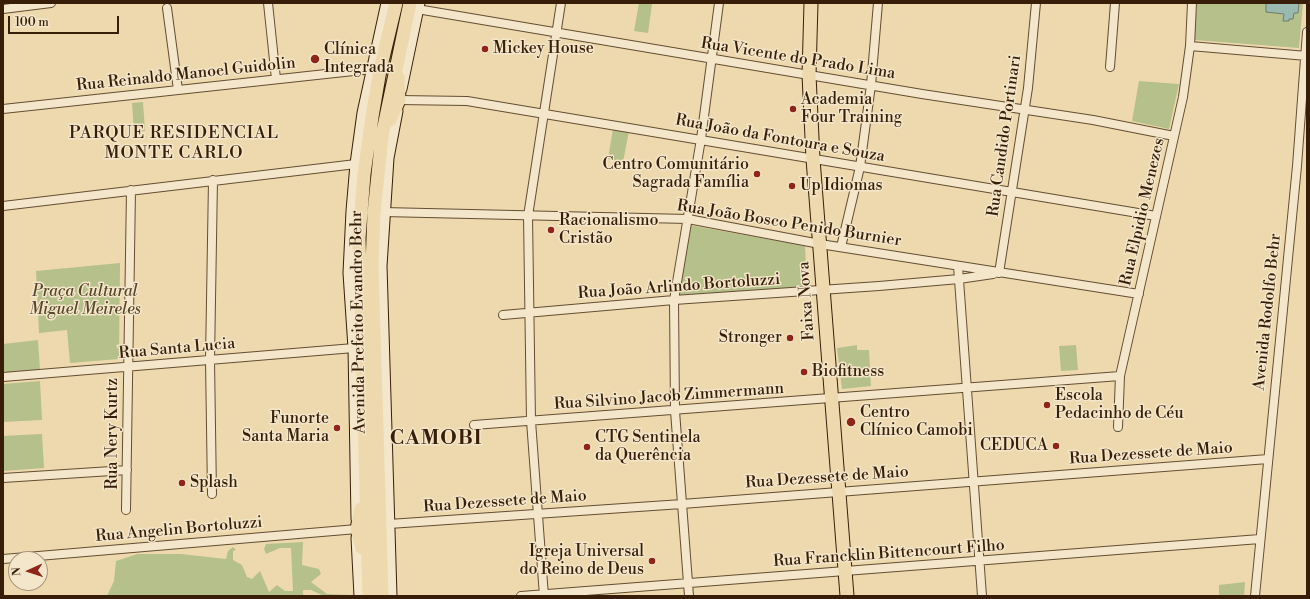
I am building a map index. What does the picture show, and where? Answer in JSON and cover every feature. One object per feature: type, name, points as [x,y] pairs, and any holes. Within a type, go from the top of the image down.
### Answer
[{"type":"highway","name":"Avenida Prefeito Evandro Behr","points":[[369,596],[358,349],[360,312],[359,256],[367,146],[380,70],[396,3]]},
{"type":"highway","name":"Faixa Nova","points":[[812,3],[809,75],[813,159],[847,596]]},
{"type":"highway","name":"Avenida Prefeito Evandro Behr","points":[[382,596],[373,239],[376,189],[382,136],[398,57],[415,5]]},
{"type":"highway","points":[[382,136],[399,100],[398,57]]},
{"type":"highway","points":[[359,256],[350,286],[360,312]]},
{"type":"highway","points":[[358,349],[377,373],[385,396],[378,412]]},
{"type":"highway","points":[[365,490],[357,530],[368,568]]},
{"type":"main road","name":"Avenida Prefeito Evandro Behr","points":[[360,596],[357,530],[358,349],[350,286],[356,164],[372,69],[387,3]]},
{"type":"main road","name":"Avenida Prefeito Evandro Behr","points":[[391,596],[381,266],[383,212],[388,158],[415,5]]},
{"type":"street","points":[[3,9],[51,3]]},
{"type":"street","points":[[268,3],[276,79]]},
{"type":"street","points":[[544,595],[531,421],[528,313],[528,216],[561,3]]},
{"type":"street","points":[[689,596],[675,411],[674,300],[701,139],[719,3]]},
{"type":"street","points":[[842,247],[860,167],[871,85],[878,3]]},
{"type":"street","name":"Rua Candido Portinari","points":[[999,273],[1024,110],[1036,3]]},
{"type":"street","points":[[1110,67],[1115,3]]},
{"type":"street","name":"Rua Elpidio Menezes","points":[[1118,427],[1120,376],[1184,97],[1190,46],[1192,3]]},
{"type":"street","name":"Rua Vicente do Prado Lima","points":[[415,5],[557,33],[1093,120],[1174,136]]},
{"type":"street","points":[[168,8],[178,90]]},
{"type":"street","name":"Avenida Rodolfo Behr","points":[[1255,596],[1297,166],[1307,32]]},
{"type":"street","points":[[1190,46],[1306,56]]},
{"type":"street","name":"Rua Reinaldo Manoel Guidolin","points":[[3,109],[372,69]]},
{"type":"street","name":"Rua João da Fontoura e Souza","points":[[399,100],[467,101],[1156,216]]},
{"type":"street","points":[[3,206],[356,164]]},
{"type":"street","points":[[212,494],[210,360],[213,180]]},
{"type":"street","name":"Rua Nery Kurtz","points":[[126,510],[127,367],[132,190]]},
{"type":"street","name":"Rua João Bosco Penido Burnier","points":[[383,212],[688,219],[820,244],[1139,294]]},
{"type":"street","points":[[958,266],[982,596]]},
{"type":"street","name":"Rua João Arlindo Bortoluzzi","points":[[503,315],[674,300],[959,279],[999,273]]},
{"type":"street","name":"Rua Santa Lucia","points":[[3,378],[358,349]]},
{"type":"street","name":"Rua Silvino Jacob Zimmermann","points":[[474,425],[675,411],[1120,376]]},
{"type":"street","name":"Rua Dezessete de Maio","points":[[389,524],[682,504],[1268,459]]},
{"type":"street","points":[[3,478],[127,470]]},
{"type":"street","name":"Rua Angelin Bortoluzzi","points":[[3,559],[357,530]]},
{"type":"street","name":"Rua Francklin Bittencourt Filho","points":[[521,596],[980,562],[1260,539]]},
{"type":"green space","points":[[639,3],[652,4],[648,33],[634,31]]},
{"type":"green space","points":[[1197,3],[1303,3],[1299,48],[1194,40]]},
{"type":"green space","points":[[1139,81],[1179,84],[1169,129],[1132,121]]},
{"type":"green space","points":[[143,102],[145,131],[134,132],[132,103]]},
{"type":"green space","points":[[613,129],[629,131],[623,162],[608,159]]},
{"type":"green space","points":[[689,225],[805,246],[807,288],[678,295]]},
{"type":"green space","name":"Praça Cultural Miguel Meireles","points":[[120,263],[119,359],[70,363],[67,330],[39,333],[36,271]]},
{"type":"green space","points":[[38,340],[40,370],[3,373],[3,344]]},
{"type":"green space","points":[[857,345],[857,350],[869,350],[871,386],[842,389],[837,348]]},
{"type":"green space","points":[[1076,345],[1078,370],[1061,371],[1059,346]]},
{"type":"green space","points":[[40,381],[42,420],[3,422],[3,384]]},
{"type":"green space","points":[[42,434],[44,468],[3,471],[3,436]]},
{"type":"green space","points":[[303,542],[302,565],[319,569],[321,574],[311,582],[327,594],[351,595],[324,596],[311,590],[303,590],[303,596],[107,596],[114,581],[116,561],[137,554],[181,554],[226,559],[228,551],[233,547],[236,550],[233,551],[233,560],[242,565],[247,577],[252,579],[260,571],[269,592],[277,585],[285,591],[293,591],[291,548],[280,548],[266,554],[264,549],[266,544]]},
{"type":"green space","points":[[1245,582],[1244,596],[1219,596],[1219,585]]},
{"type":"water","points":[[1266,3],[1299,3],[1298,13],[1294,13],[1293,19],[1283,21],[1284,14],[1266,12]]},
{"type":"place","name":"Mickey House","points":[[485,49]]},
{"type":"place","name":"Clínica Integrada","points":[[315,59]]},
{"type":"place","name":"Academia Four Training","points":[[793,109]]},
{"type":"place","name":"Centro Comunitário Sagrada Família","points":[[757,174]]},
{"type":"place","name":"Up Idiomas","points":[[792,186]]},
{"type":"place","name":"Racionalismo Cristão","points":[[551,230]]},
{"type":"place","name":"Stronger","points":[[790,338]]},
{"type":"place","name":"Biofitness","points":[[804,372]]},
{"type":"place","name":"Escola Pedacinho de Céu","points":[[1047,405]]},
{"type":"place","name":"Centro Clínico Camobi","points":[[851,422]]},
{"type":"place","name":"Funorte Santa Maria","points":[[337,428]]},
{"type":"place","name":"CEDUCA","points":[[1056,446]]},
{"type":"place","name":"CTG Sentinela da Querência","points":[[587,447]]},
{"type":"place","name":"Splash","points":[[182,483]]},
{"type":"place","name":"Igreja Universal do Reino de Deus","points":[[652,561]]},
{"type":"district","name":"PARQUE RESIDENCIAL MONTE CARLO","points":[[174,144]]},
{"type":"district","name":"CAMOBI","points":[[436,439]]}]
